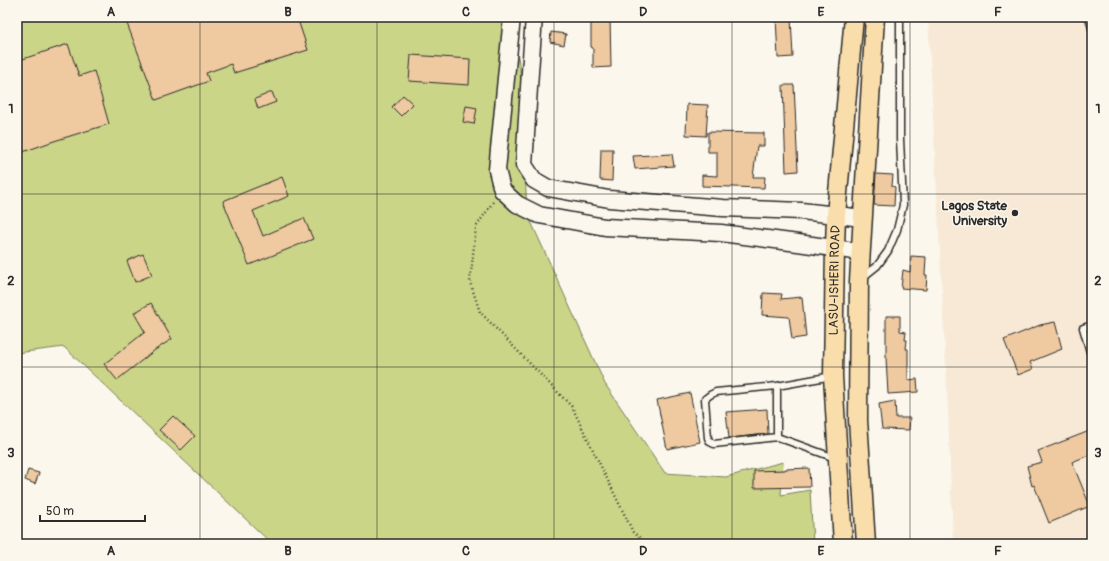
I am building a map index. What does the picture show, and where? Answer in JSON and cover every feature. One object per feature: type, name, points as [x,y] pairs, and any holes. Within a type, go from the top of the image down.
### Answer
[{"type":"main road","points":[[512,17],[497,170],[502,190],[517,204],[539,215],[605,227],[721,234],[861,252]]},
{"type":"main road","points":[[534,17],[524,165],[534,180],[548,188],[609,199],[723,208],[801,211],[863,218]]},
{"type":"main road","name":"LASU-ISHERI ROAD","points":[[843,544],[833,376],[835,248],[836,215],[854,17]]},
{"type":"main road","name":"LASU-ISHERI ROAD","points":[[866,544],[858,420],[859,281],[876,17]]},
{"type":"lane","points":[[859,281],[877,266],[888,251],[897,230],[903,205],[900,139],[900,17]]},
{"type":"lane","points":[[1089,17],[1092,29]]},
{"type":"lane","points":[[1092,325],[1083,328],[1092,359]]},
{"type":"lane","points":[[833,376],[777,386],[716,392],[705,399],[708,438],[710,442],[714,444],[777,437],[838,459]]},
{"type":"lane","points":[[777,386],[777,437]]},
{"type":"path","points":[[502,190],[476,227],[470,282],[480,312],[572,407],[633,532],[647,544]]},
{"type":"shaded area","name":"Lagos State University","points":[[928,17],[1092,17],[1092,544],[953,544],[948,410]]},
{"type":"green space","points":[[17,17],[511,17],[520,69],[527,213],[605,384],[665,473],[726,477],[783,462],[781,495],[810,490],[813,544],[272,544],[64,347],[17,353]]},
{"type":"building","points":[[137,17],[297,17],[308,50],[234,73],[231,64],[206,73],[209,81],[156,100],[126,21]]},
{"type":"building","points":[[591,17],[610,17],[611,67],[593,68]]},
{"type":"building","points":[[776,17],[791,17],[793,57],[778,58]]},
{"type":"building","points":[[551,32],[566,34],[564,45],[550,42]]},
{"type":"building","points":[[68,44],[79,76],[94,71],[109,124],[17,154],[17,61]]},
{"type":"building","points":[[411,55],[470,59],[469,85],[409,81]]},
{"type":"building","points":[[783,85],[794,85],[798,171],[786,172]]},
{"type":"building","points":[[272,92],[276,102],[258,109],[255,99]]},
{"type":"building","points":[[403,95],[413,104],[401,116],[392,107]]},
{"type":"building","points":[[687,104],[708,105],[706,136],[686,135]]},
{"type":"building","points":[[466,106],[477,108],[474,124],[463,122]]},
{"type":"building","points":[[708,132],[764,133],[764,146],[757,146],[753,177],[765,177],[764,188],[702,186],[702,175],[717,176],[717,152],[708,152]]},
{"type":"building","points":[[601,149],[613,149],[612,181],[600,180]]},
{"type":"building","points":[[672,154],[674,166],[635,169],[633,156]]},
{"type":"building","points":[[876,174],[893,175],[892,186],[895,187],[894,206],[874,205]]},
{"type":"building","points":[[282,177],[289,196],[253,211],[263,236],[304,218],[313,239],[249,265],[223,201]]},
{"type":"building","points":[[143,254],[152,275],[135,282],[127,261]]},
{"type":"building","points":[[911,256],[926,257],[926,290],[901,288],[903,270],[910,272]]},
{"type":"building","points":[[763,293],[782,294],[781,299],[802,297],[806,337],[792,339],[789,317],[762,315]]},
{"type":"building","points":[[151,303],[172,339],[155,350],[117,380],[104,364],[145,332],[134,313]]},
{"type":"building","points":[[886,316],[900,316],[900,331],[906,332],[905,340],[907,340],[906,349],[908,349],[908,380],[917,379],[918,392],[888,394]]},
{"type":"building","points":[[1055,322],[1062,349],[1030,362],[1033,369],[1018,375],[1004,340],[1040,325]]},
{"type":"building","points":[[690,393],[700,442],[667,449],[657,400]]},
{"type":"building","points":[[895,401],[896,418],[910,418],[909,430],[882,429],[879,404]]},
{"type":"building","points":[[767,409],[768,434],[729,438],[726,412]]},
{"type":"building","points":[[173,416],[195,436],[181,450],[159,430]]},
{"type":"building","points":[[1092,430],[1092,454],[1072,462],[1090,506],[1049,523],[1034,485],[1032,486],[1027,466],[1042,462],[1038,451]]},
{"type":"building","points":[[809,468],[810,487],[754,488],[754,471]]},
{"type":"building","points":[[28,470],[39,473],[35,484],[25,480]]},
{"type":"place","name":"Lagos State University","points":[[1015,213]]}]
